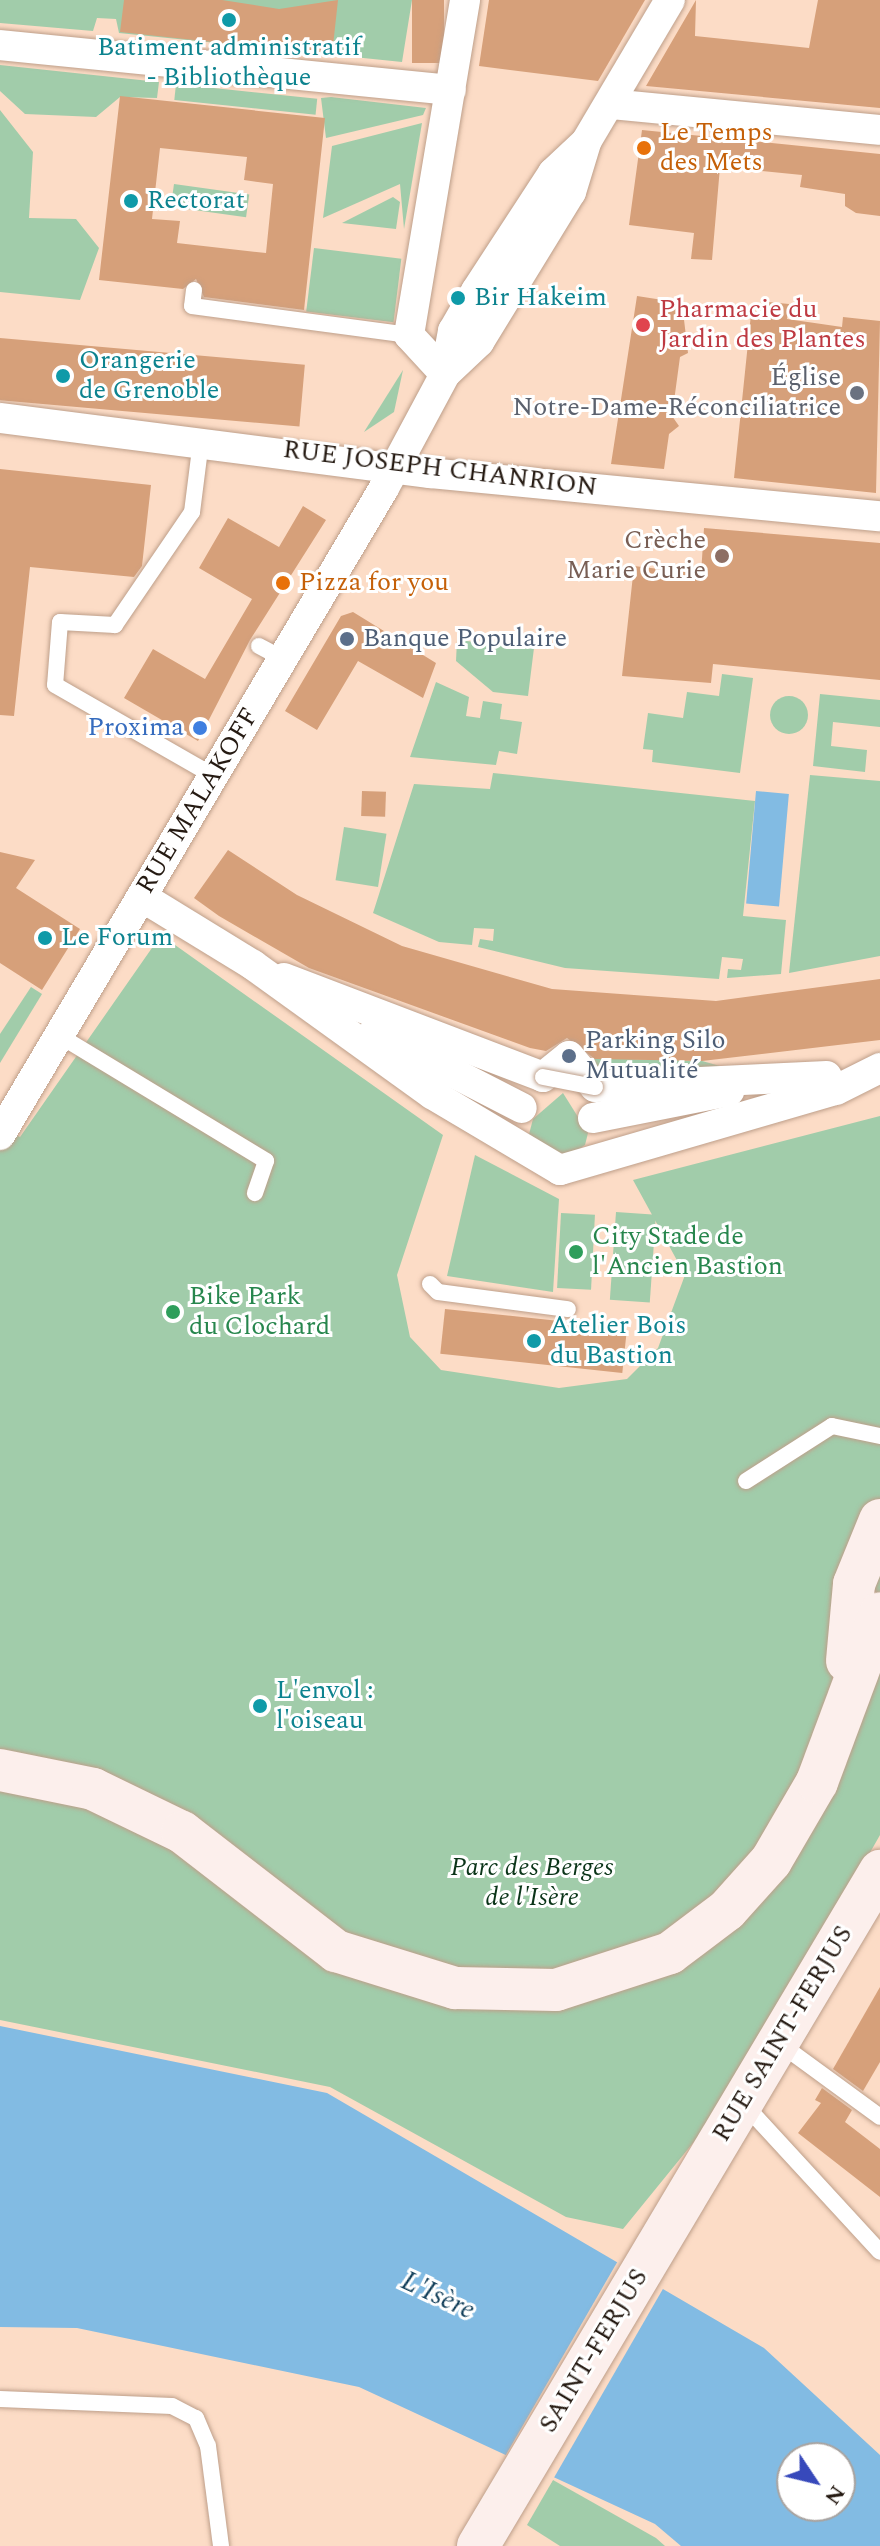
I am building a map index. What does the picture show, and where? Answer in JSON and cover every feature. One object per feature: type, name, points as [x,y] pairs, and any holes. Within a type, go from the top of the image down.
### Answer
[{"type":"main road","points":[[846,1690],[854,1584],[880,1520]]},
{"type":"main road","points":[[2,1771],[93,1789],[182,1832],[336,1951],[455,1988],[556,1990],[670,1953],[727,1910],[796,1823],[846,1690],[880,1613]]},
{"type":"main road","name":"RUE SAINT-FERJUS","points":[[710,2156],[880,1871]]},
{"type":"main road","name":"SAINT-FERJUS","points":[[478,2546],[710,2156]]},
{"type":"street","points":[[445,374],[409,335],[465,0]]},
{"type":"street","name":"RUE MALAKOFF","points":[[0,1135],[214,776],[271,653],[395,467],[445,374],[453,331],[496,258],[553,173],[586,142],[670,0]]},
{"type":"street","points":[[0,45],[451,90]]},
{"type":"street","points":[[611,104],[880,130]]},
{"type":"street","name":"RUE JOSEPH CHANRION","points":[[0,418],[395,467],[880,516]]},
{"type":"street","points":[[142,897],[253,965],[517,1149],[560,1170],[836,1090],[880,1067]]},
{"type":"street","points":[[253,965],[543,1077],[569,1056]]},
{"type":"street","points":[[281,977],[522,1108]]},
{"type":"street","points":[[522,1108],[542,1098],[569,1056]]},
{"type":"street","points":[[569,1056],[576,1095],[593,1118],[590,1160]]},
{"type":"street","points":[[569,1056],[595,1087],[668,1078],[795,1081]]},
{"type":"street","points":[[593,1118],[880,1067]]},
{"type":"street","points":[[517,1149],[522,1108]]},
{"type":"lane","points":[[194,290],[192,306],[409,335]]},
{"type":"lane","points":[[201,441],[192,512],[115,625],[60,622],[55,685],[214,776]]},
{"type":"lane","points":[[60,1036],[266,1161],[255,1193]]},
{"type":"lane","points":[[543,1077],[595,1087]]},
{"type":"lane","points":[[430,1284],[438,1292],[568,1309]]},
{"type":"lane","points":[[746,1481],[832,1426],[880,1436]]},
{"type":"lane","points":[[777,2043],[880,2117]]},
{"type":"lane","points":[[742,2102],[880,2252]]},
{"type":"lane","points":[[0,2399],[172,2406],[196,2418],[210,2458],[221,2546]]},
{"type":"green space","points":[[0,0],[412,0],[402,62],[119,33],[116,19],[97,18],[93,31],[0,23]]},
{"type":"green space","points":[[0,65],[159,82],[157,98],[120,97],[96,117],[25,114],[0,91]]},
{"type":"green space","points":[[176,84],[317,99],[316,115],[174,100]]},
{"type":"green space","points":[[321,98],[426,108],[423,115],[326,138]]},
{"type":"green space","points":[[0,110],[33,152],[29,218],[76,219],[99,248],[80,300],[0,292]]},
{"type":"green space","points":[[422,123],[404,229],[400,184],[323,218],[332,146]]},
{"type":"green space","points":[[174,184],[249,195],[246,217],[171,207]]},
{"type":"green space","points":[[393,197],[400,202],[396,229],[342,223]]},
{"type":"green space","points":[[314,248],[401,259],[394,322],[306,312]]},
{"type":"green space","points":[[403,370],[394,412],[364,432]]},
{"type":"green space","points":[[457,640],[534,648],[528,696],[493,692],[456,661]]},
{"type":"green space","points":[[722,674],[753,678],[740,773],[652,762],[653,750],[643,749],[648,713],[683,718],[687,692],[719,696]]},
{"type":"green space","points":[[436,682],[469,697],[466,716],[480,718],[483,701],[502,704],[500,719],[522,722],[517,754],[499,751],[496,765],[410,757]]},
{"type":"green space","points":[[820,694],[880,700],[880,727],[833,722],[831,746],[867,750],[865,772],[813,766]]},
{"type":"green space","points":[[789,696],[803,701],[808,715],[803,729],[789,734],[775,729],[770,715],[775,701]]},
{"type":"green space","points":[[493,773],[755,801],[743,916],[786,920],[781,974],[727,978],[728,969],[741,970],[743,959],[722,957],[719,979],[565,968],[478,947],[480,939],[493,941],[494,929],[474,928],[472,945],[439,942],[373,913],[414,784],[490,789]]},
{"type":"green space","points":[[810,775],[880,781],[880,956],[789,973]]},
{"type":"green space","points":[[344,827],[386,834],[378,887],[336,880]]},
{"type":"green space","name":"Parc des Berges de l'Isère","points":[[161,935],[443,1135],[397,1275],[410,1337],[441,1370],[559,1388],[627,1379],[658,1348],[685,1275],[633,1180],[880,1116],[880,1835],[732,2095],[623,2229],[566,2217],[330,2087],[0,2020],[0,1126],[20,1137]]},
{"type":"green space","points":[[31,987],[42,994],[0,1063],[0,1034]]},
{"type":"green space","points":[[590,1058],[702,1061],[720,1066],[600,1079]]},
{"type":"green space","points":[[563,1093],[588,1133],[585,1145],[566,1158],[528,1138],[533,1119]]},
{"type":"green space","points":[[475,1155],[559,1199],[553,1292],[447,1276]]},
{"type":"green space","points":[[616,1212],[656,1215],[650,1303],[610,1300]]},
{"type":"green space","name":"City Stade de l'Ancien Bastion","points":[[561,1213],[595,1215],[591,1290],[557,1288]]},
{"type":"green space","points":[[553,2480],[665,2546],[560,2546],[527,2525]]},
{"type":"water","points":[[756,791],[789,794],[779,906],[746,904]]},
{"type":"water","name":"L'Isère","points":[[0,2026],[327,2093],[764,2348],[880,2455],[880,2546],[681,2546],[655,2524],[359,2387],[77,2328],[0,2327]]},
{"type":"pier","points":[[619,2259],[665,2286],[550,2485],[504,2458]]},
{"type":"building","name":"Batiment administratif - Bibliothèque","points":[[124,0],[222,0],[279,9],[338,0],[332,55],[120,32]]},
{"type":"building","points":[[412,0],[444,0],[444,63],[412,63]]},
{"type":"building","points":[[489,0],[645,0],[598,81],[479,66]]},
{"type":"building","points":[[696,0],[695,36],[809,48],[818,0],[880,0],[880,108],[646,86]]},
{"type":"building","name":"Rectorat","points":[[120,96],[325,118],[304,310],[204,297],[196,279],[183,289],[99,280]],"holes":[[[160,148],[247,157],[244,180],[273,184],[266,253],[177,243],[180,221],[152,219]]]},
{"type":"building","points":[[642,130],[880,154],[880,216],[856,213],[845,206],[845,194],[800,187],[802,175],[720,167],[712,260],[691,259],[694,233],[629,225]]},
{"type":"building","points":[[637,296],[682,303],[688,353],[680,357],[672,416],[679,426],[669,434],[664,469],[611,464]]},
{"type":"building","points":[[768,302],[789,304],[787,319],[842,327],[843,317],[880,321],[876,493],[734,478],[751,314],[767,316]]},
{"type":"building","points":[[0,338],[305,365],[299,426],[0,400]]},
{"type":"building","points":[[0,469],[151,485],[142,566],[134,577],[30,567],[14,716],[0,715]]},
{"type":"building","points":[[303,506],[326,520],[250,640],[198,741],[124,698],[153,649],[205,679],[252,599],[199,568],[228,518],[279,547]]},
{"type":"building","points":[[704,528],[880,543],[880,680],[713,664],[711,683],[622,676],[634,566],[701,574]]},
{"type":"building","points":[[353,612],[436,663],[423,698],[358,661],[317,730],[285,711],[341,616]]},
{"type":"building","points":[[362,791],[386,792],[385,817],[361,816]]},
{"type":"building","points":[[228,850],[297,895],[402,946],[552,989],[716,1001],[880,979],[880,1040],[702,1061],[595,1059],[567,1038],[546,1051],[530,1048],[309,968],[219,916],[194,898]]},
{"type":"building","name":"Le Forum","points":[[0,852],[35,860],[16,888],[80,929],[42,990],[0,963]]},
{"type":"building","name":"Atelier Bois du Bastion","points":[[445,1309],[627,1328],[622,1373],[440,1354]]},
{"type":"building","points":[[880,1987],[880,2062],[863,2091],[833,2069]]},
{"type":"building","points":[[822,2088],[852,2110],[845,2122],[880,2149],[880,2197],[798,2133],[821,2103],[815,2100]]},
{"type":"place","name":"Batiment administratif - Bibliothèque","points":[[229,20]]},
{"type":"place","name":"Le Temps des Mets","points":[[644,148]]},
{"type":"place","name":"Rectorat","points":[[131,201]]},
{"type":"place","name":"Bir Hakeim","points":[[458,298]]},
{"type":"place","name":"Pharmacie du Jardin des Plantes","points":[[643,325]]},
{"type":"place","name":"Orangerie de Grenoble","points":[[63,376]]},
{"type":"place","name":"Église Notre-Dame-Réconciliatrice","points":[[857,393]]},
{"type":"place","name":"Crèche Marie Curie","points":[[722,556]]},
{"type":"place","name":"Pizza for you","points":[[283,583]]},
{"type":"place","name":"Banque Populaire","points":[[347,639]]},
{"type":"place","name":"Proxima","points":[[200,728]]},
{"type":"place","name":"Le Forum","points":[[45,938]]},
{"type":"place","name":"Parking Silo Mutualité","points":[[569,1056]]},
{"type":"place","name":"City Stade de l'Ancien Bastion","points":[[576,1252]]},
{"type":"place","name":"Bike Park du Clochard","points":[[173,1312]]},
{"type":"place","name":"Atelier Bois du Bastion","points":[[534,1341]]},
{"type":"place","name":"L'envol : l'oiseau","points":[[260,1706]]}]
